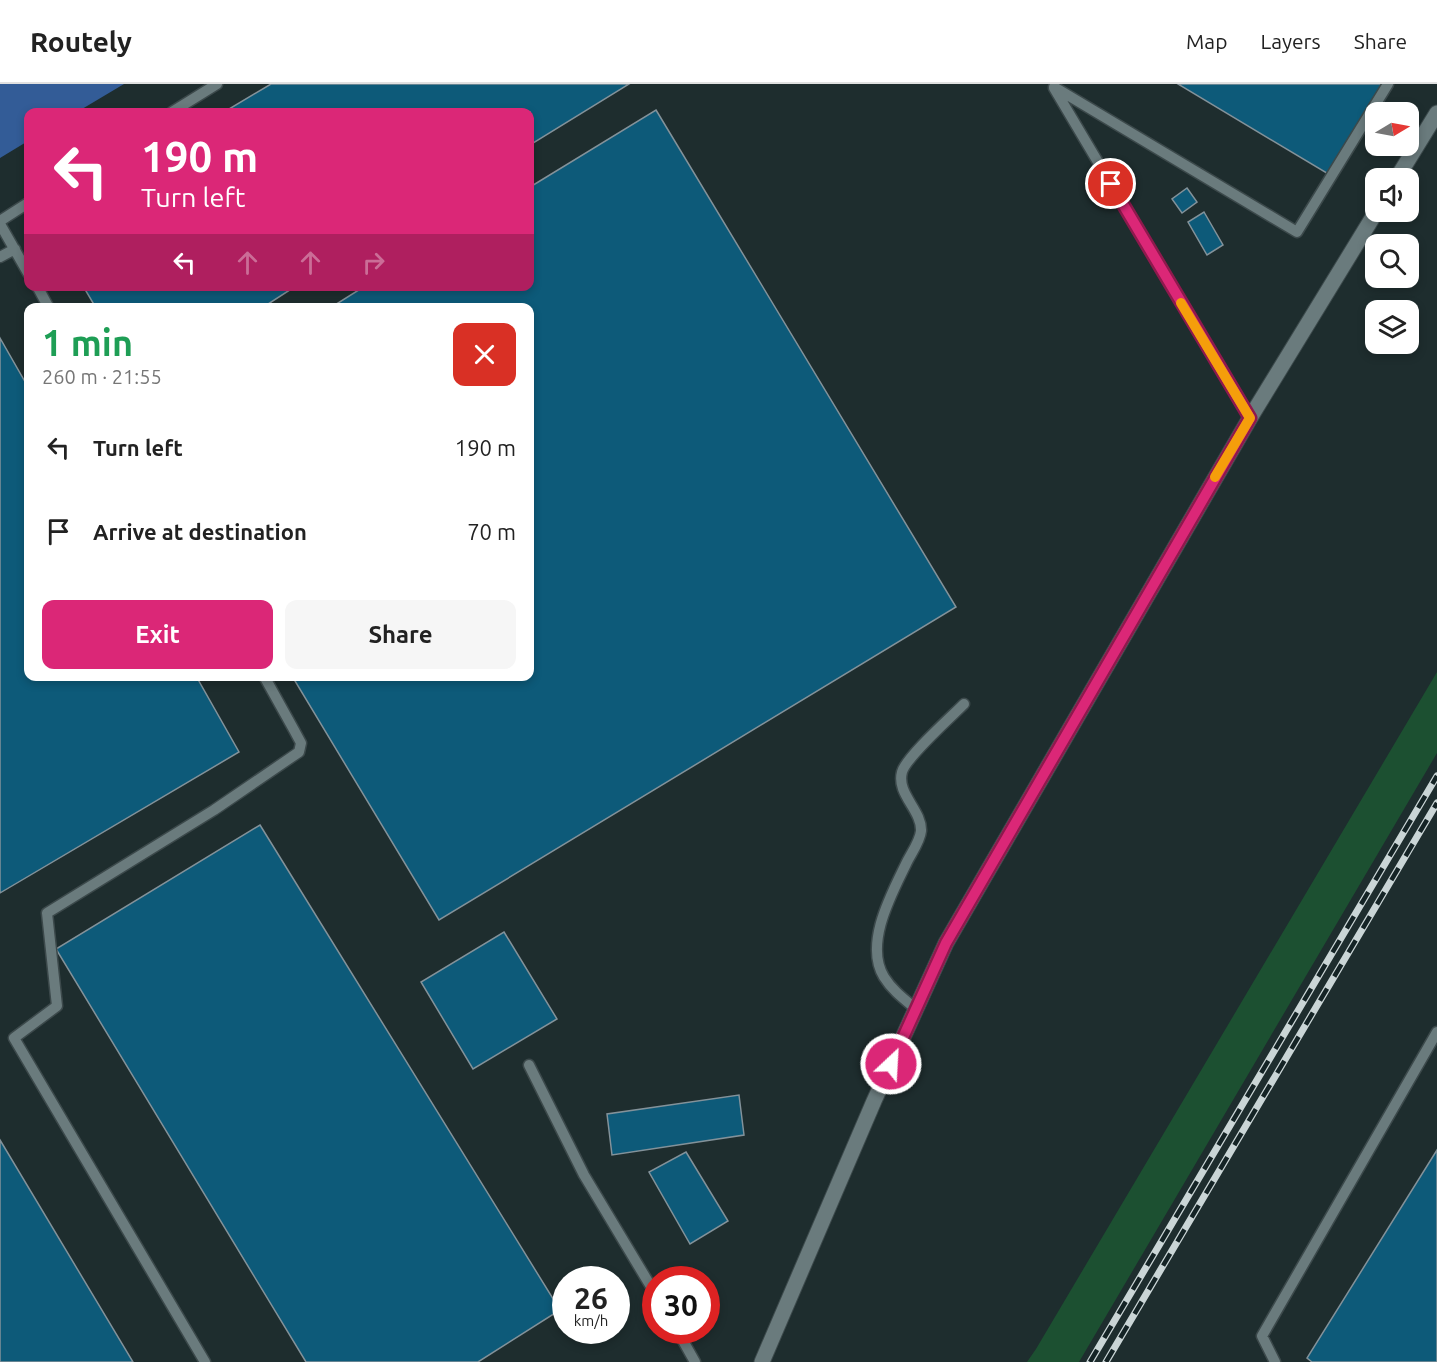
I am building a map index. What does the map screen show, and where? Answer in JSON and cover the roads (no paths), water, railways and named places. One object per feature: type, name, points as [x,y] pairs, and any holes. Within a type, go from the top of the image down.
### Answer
[{"type":"street","points":[[1402,168],[1437,113]]},
{"type":"street","points":[[762,1362],[874,1101],[946,943],[1250,418],[1370,222]]},
{"type":"lane","points":[[178,108],[217,84]]},
{"type":"lane","points":[[1053,85],[1297,232],[1388,84]]},
{"type":"lane","points":[[1053,85],[1250,418]]},
{"type":"lane","points":[[24,206],[0,223],[24,266]]},
{"type":"lane","points":[[0,257],[15,249]]},
{"type":"lane","points":[[205,1362],[14,1038],[57,1006],[46,913],[214,810],[299,752],[301,743],[267,681]]},
{"type":"lane","points":[[916,1009],[897,994],[883,975],[876,954],[879,933],[892,893],[920,836],[921,829],[919,818],[903,789],[902,771],[910,759],[964,704]]},
{"type":"lane","points":[[1275,1362],[1262,1336],[1437,1032]]},
{"type":"lane","points":[[529,1065],[584,1175],[642,1272]]},
{"type":"lane","points":[[685,1344],[695,1362]]},
{"type":"water","points":[[0,84],[124,84],[84,108],[24,108],[24,143],[0,158]]},
{"type":"railway","points":[[1090,1362],[1437,776]]},
{"type":"railway","points":[[1106,1362],[1437,803]]}]
